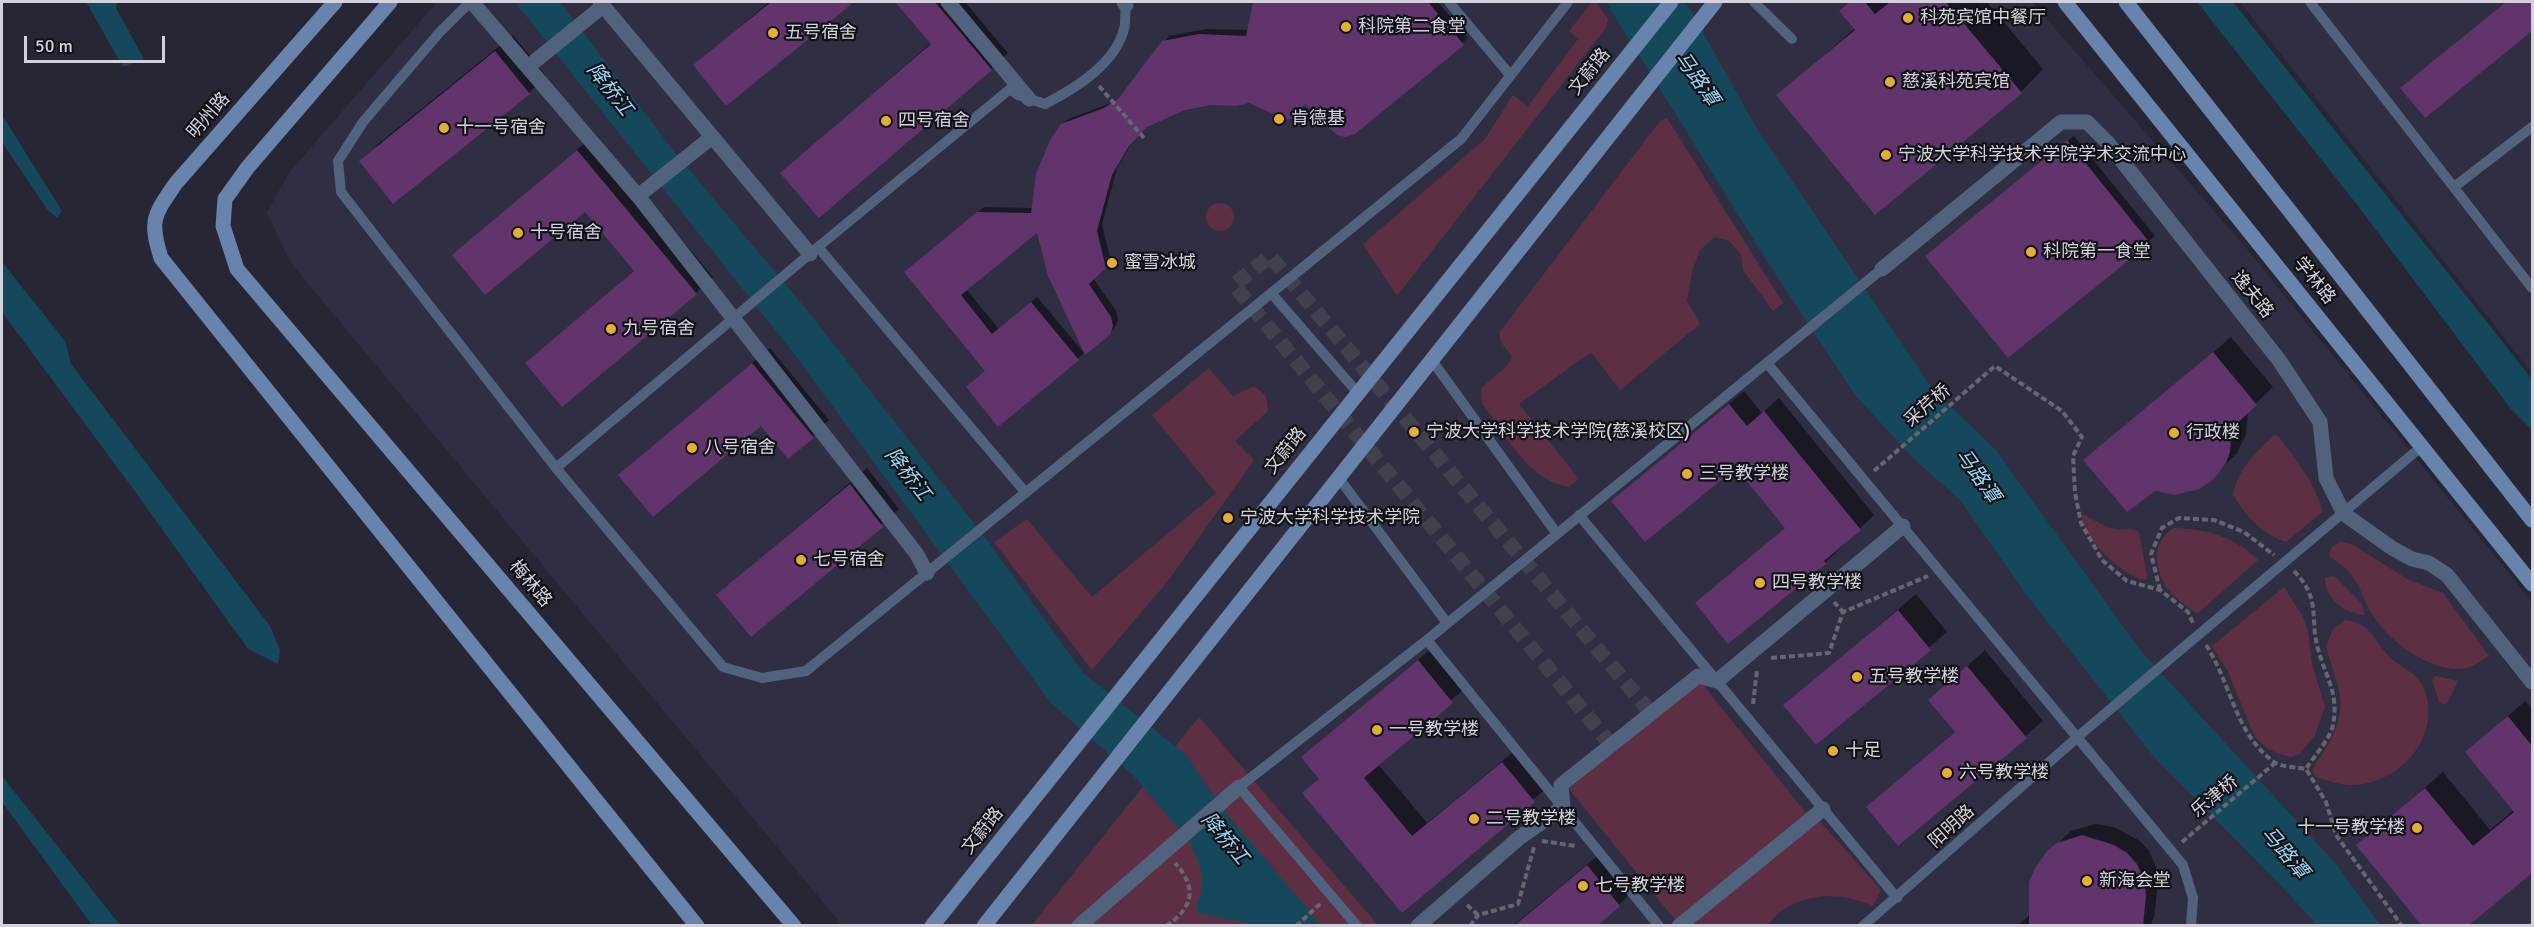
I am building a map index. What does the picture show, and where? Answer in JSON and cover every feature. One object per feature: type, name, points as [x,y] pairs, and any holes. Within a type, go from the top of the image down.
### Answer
[{"type":"main road","name":"明州路","points":[[335,2],[176,183],[157,212],[153,232],[161,258],[169,271],[697,926]]},
{"type":"main road","name":"梅林路","points":[[390,2],[248,167],[225,199],[223,226],[237,269],[794,926]]},
{"type":"main road","name":"文蔚路","points":[[932,926],[1671,2]]},
{"type":"main road","name":"学林路","points":[[2065,2],[2532,584]]},
{"type":"main road","name":"学林路","points":[[2126,2],[2532,520]]},
{"type":"main road","points":[[984,926],[1710,7]]},
{"type":"street","points":[[471,2],[529,66],[638,196],[931,570]]},
{"type":"street","points":[[948,2],[1029,99]]},
{"type":"street","points":[[529,66],[602,4],[712,137],[814,251]]},
{"type":"street","name":"逸夫路","points":[[1882,269],[2061,122],[2087,122],[2108,142],[2279,360],[2320,422],[2326,478],[2344,514],[2392,548],[2412,559],[2429,563],[2447,575],[2532,682]]},
{"type":"street","points":[[638,196],[712,137]]},
{"type":"street","points":[[1419,926],[1519,838],[1563,807],[1561,784],[1698,676],[1717,681],[1759,652],[1903,526]]},
{"type":"street","points":[[1079,926],[1238,788]]},
{"type":"street","points":[[1679,926],[1823,809]]},
{"type":"lane","points":[[471,2],[439,33],[363,122],[338,161],[341,192],[556,468],[723,667],[762,678],[806,670],[1461,139],[1568,2]]},
{"type":"lane","points":[[1449,2],[1510,75]]},
{"type":"lane","points":[[1754,2],[1792,39]]},
{"type":"lane","points":[[2310,2],[2531,284]]},
{"type":"lane","points":[[556,468],[732,318],[1010,89],[1045,104],[1069,92],[1090,75],[1117,48],[1125,26],[1126,3]]},
{"type":"lane","points":[[2454,187],[2532,127]]},
{"type":"lane","points":[[814,251],[1026,493]]},
{"type":"lane","points":[[1357,926],[1238,788],[1427,640],[1882,269]]},
{"type":"lane","points":[[1272,294],[1357,392]]},
{"type":"lane","points":[[1431,359],[1557,534]]},
{"type":"lane","points":[[1767,363],[2183,865],[2193,898],[2191,926]]},
{"type":"lane","name":"阳明路","points":[[1863,926],[2088,728],[2421,447]]},
{"type":"lane","points":[[1338,477],[1447,623]]},
{"type":"lane","points":[[1579,515],[1897,898]]},
{"type":"lane","points":[[1427,640],[1659,926]]},
{"type":"path","points":[[1090,75],[1144,138]]},
{"type":"path","name":"采芹桥","points":[[1864,480],[1995,366],[2062,411],[2082,437],[2073,456],[2075,493],[2081,524],[2102,560],[2127,581],[2160,590]]},
{"type":"path","points":[[2306,769],[2332,728],[2335,691],[2318,647],[2314,604],[2303,580],[2284,562],[2244,532],[2214,520],[2180,518],[2162,528],[2151,554],[2160,590],[2188,612],[2199,636],[2216,660],[2246,734],[2275,763],[2306,769],[2326,802],[2336,835],[2402,926]]},
{"type":"path","points":[[1751,723],[1759,652],[1829,653],[1843,612],[1940,571]]},
{"type":"path","name":"乐津桥","points":[[2192,834],[2275,763]]},
{"type":"path","points":[[1470,926],[1478,915],[1518,904],[1536,840],[1598,849]]},
{"type":"path","points":[[1166,926],[1182,915],[1190,897],[1188,879],[1170,847]]},
{"type":"path","points":[[1296,926],[1321,904]]},
{"type":"shaded area","name":"宁波大学科学技术学院(慈溪校区)","points":[[437,2],[2032,2],[2247,249],[2532,602],[2532,925],[842,925],[291,263],[267,213],[288,174]]},
{"type":"shaded area","points":[[1592,2],[1596,2],[1608,19],[1605,29],[1397,296],[1363,244],[1485,139],[1513,95],[1528,106],[1578,39],[1569,31]]},
{"type":"shaded area","points":[[2240,2],[2532,2],[2532,373]]},
{"type":"shaded area","points":[[1667,118],[1783,303],[1773,311],[1743,270],[1741,254],[1729,241],[1715,237],[1700,250],[1692,272],[1687,301],[1700,324],[1620,390],[1591,352],[1519,404],[1579,479],[1569,487],[1554,483],[1541,476],[1530,466],[1509,441],[1482,403],[1481,388],[1507,366],[1512,357],[1501,342],[1499,333],[1660,121]]},
{"type":"shaded area","points":[[1220,203],[1230,207],[1234,217],[1230,227],[1220,231],[1210,227],[1206,217],[1210,207]]},
{"type":"shaded area","points":[[1209,368],[1233,396],[1254,386],[1266,396],[1268,411],[1235,441],[1254,460],[1168,581],[1092,670],[994,542],[1027,519],[1092,597],[1216,493],[1152,415]]},
{"type":"shaded area","points":[[2274,435],[2279,437],[2304,472],[2323,511],[2286,542],[2277,539],[2255,523],[2233,494],[2239,476],[2254,455]]},
{"type":"shaded area","points":[[2083,514],[2111,528],[2139,532],[2146,580],[2126,572],[2104,554],[2087,532]]},
{"type":"shaded area","points":[[2174,528],[2209,532],[2230,540],[2258,560],[2197,614],[2171,593],[2158,568],[2158,549],[2161,541]]},
{"type":"shaded area","points":[[2341,541],[2354,545],[2407,579],[2443,593],[2489,656],[2473,666],[2460,669],[2446,668],[2416,656],[2402,646],[2390,636],[2372,614],[2352,576],[2329,556],[2332,547]]},
{"type":"shaded area","points":[[2334,576],[2361,603],[2365,615],[2350,612],[2332,598],[2325,578]]},
{"type":"shaded area","points":[[2284,587],[2303,617],[2308,631],[2312,664],[2325,707],[2315,735],[2300,754],[2291,757],[2268,749],[2255,737],[2227,670],[2212,646]]},
{"type":"shaded area","points":[[2345,620],[2353,621],[2364,627],[2390,657],[2420,681],[2428,704],[2428,721],[2415,752],[2390,774],[2373,782],[2356,785],[2341,784],[2316,777],[2312,770],[2330,741],[2338,720],[2340,699],[2326,646],[2333,629]]},
{"type":"shaded area","points":[[2435,676],[2458,681],[2446,705],[2439,702],[2432,680]]},
{"type":"shaded area","points":[[1700,681],[1806,813],[1675,920],[1569,789]]},
{"type":"shaded area","points":[[1199,717],[1378,925],[1031,926]]},
{"type":"shaded area","points":[[1817,818],[1881,890],[1873,906],[1845,898],[1816,897],[1790,906],[1768,925],[1686,926]]},
{"type":"water","points":[[86,2],[118,2],[116,8],[144,59],[123,67]]},
{"type":"water","name":"降桥江","points":[[515,2],[560,2],[676,154],[807,310],[990,544],[1083,673],[1185,754],[1225,812],[1321,925],[1259,925],[1198,913],[1196,905],[1202,893],[1202,872],[1189,841],[1134,776],[1051,703],[792,351]]},
{"type":"water","name":"马路潭","points":[[1606,2],[1686,2],[1757,129],[1934,391],[1995,449],[2141,651],[2336,864],[2380,925],[2317,925],[2154,757],[2028,597],[1960,500],[1913,458],[1855,395],[1765,258]]},
{"type":"water","points":[[2197,2],[2233,2],[2532,379],[2532,430],[2511,409],[2358,206]]},
{"type":"water","points":[[2,115],[62,211],[57,218],[47,209],[2,142]]},
{"type":"water","points":[[2,262],[65,341],[71,364],[270,626],[280,650],[278,664],[248,649],[2,312]]},
{"type":"water","points":[[2,776],[120,925],[92,925],[2,802]]},
{"type":"building","name":"五号宿舍","points":[[771,2],[854,2],[726,106],[693,65]]},
{"type":"building","name":"四号宿舍","points":[[895,2],[935,2],[992,70],[819,218],[780,173],[931,44]]},
{"type":"building","points":[[1253,2],[1428,2],[1464,45],[1355,134],[1345,137],[1337,135],[1305,104],[1293,119],[1285,119],[1249,103],[1236,106],[1211,105],[1185,110],[1147,127],[1129,146],[1112,175],[1097,231],[1106,268],[1089,284],[1111,317],[1113,326],[1110,335],[1085,355],[1048,276],[1037,233],[961,295],[992,334],[1031,302],[1079,360],[998,427],[966,387],[985,371],[904,272],[977,212],[1031,213],[1036,174],[1050,140],[1061,124],[1104,108],[1118,99],[1162,41],[1199,34],[1246,36]]},
{"type":"building","name":"宁波大学科学技术学院学术交流中心","points":[[1850,2],[1865,2],[1875,14],[1890,2],[1946,2],[2022,93],[1875,215],[1776,95],[1855,30],[1839,11]]},
{"type":"building","points":[[2506,2],[2532,2],[2532,31],[2425,118],[2400,88]]},
{"type":"building","name":"十一号宿舍","points":[[495,51],[530,94],[393,204],[359,161]]},
{"type":"building","points":[[2067,140],[2150,243],[2008,358],[1925,256]]},
{"type":"building","points":[[577,150],[697,294],[562,407],[525,363],[634,271],[585,212],[485,295],[452,255]]},
{"type":"building","name":"行政楼","points":[[2213,352],[2257,405],[2232,428],[2230,452],[2226,463],[2213,480],[2199,489],[2175,495],[2155,491],[2127,512],[2083,460]]},
{"type":"building","name":"八号宿舍","points":[[752,363],[814,438],[788,459],[761,426],[653,517],[618,475]]},
{"type":"building","points":[[1729,404],[1747,426],[1764,411],[1861,530],[1824,561],[1826,564],[1728,644],[1695,603],[1785,528],[1736,468],[1645,542],[1611,501]]},
{"type":"building","name":"七号宿舍","points":[[850,484],[883,527],[751,637],[716,595]]},
{"type":"building","name":"五号教学楼","points":[[1898,610],[1931,650],[1816,745],[1783,705]]},
{"type":"building","points":[[1418,660],[1453,703],[1364,778],[1412,836],[1502,762],[1535,802],[1402,913],[1302,793],[1319,779],[1301,757]]},
{"type":"building","name":"六号教学楼","points":[[1967,666],[2027,738],[1898,846],[1866,807],[1955,732],[1928,700]]},
{"type":"building","name":"十一号教学楼","points":[[2508,716],[2532,746],[2532,873],[2468,926],[2422,926],[2356,845],[2425,788],[2473,846],[2514,812],[2465,752]]},
{"type":"building","name":"新海会堂","points":[[2082,835],[2114,845],[2127,853],[2137,864],[2144,880],[2146,896],[2143,926],[2029,926],[2029,882],[2035,868],[2048,850],[2057,843]]},
{"type":"building","name":"七号教学楼","points":[[1587,865],[1620,906],[1597,926],[1514,926]]},
{"type":"tunnel","points":[[1611,745],[1234,285],[1270,256],[1651,713]]},
{"type":"place","name":"科苑宾馆中餐厅","points":[[1908,18]]},
{"type":"place","name":"科院第二食堂","points":[[1346,27]]},
{"type":"place","name":"五号宿舍","points":[[773,33]]},
{"type":"place","name":"慈溪科苑宾馆","points":[[1890,82]]},
{"type":"place","name":"肯德基","points":[[1279,119]]},
{"type":"place","name":"四号宿舍","points":[[886,121]]},
{"type":"place","name":"十一号宿舍","points":[[444,128]]},
{"type":"place","name":"宁波大学科学技术学院学术交流中心","points":[[1886,155]]},
{"type":"place","name":"十号宿舍","points":[[518,233]]},
{"type":"place","name":"科院第一食堂","points":[[2031,252]]},
{"type":"place","name":"蜜雪冰城","points":[[1112,263]]},
{"type":"place","name":"九号宿舍","points":[[611,329]]},
{"type":"place","name":"宁波大学科学技术学院(慈溪校区)","points":[[1414,432]]},
{"type":"place","name":"行政楼","points":[[2174,433]]},
{"type":"place","name":"八号宿舍","points":[[692,448]]},
{"type":"place","name":"三号教学楼","points":[[1687,474]]},
{"type":"place","name":"宁波大学科学技术学院","points":[[1228,518]]},
{"type":"place","name":"七号宿舍","points":[[801,560]]},
{"type":"place","name":"四号教学楼","points":[[1760,583]]},
{"type":"place","name":"五号教学楼","points":[[1857,677]]},
{"type":"place","name":"一号教学楼","points":[[1377,730]]},
{"type":"place","name":"十足","points":[[1833,751]]},
{"type":"place","name":"六号教学楼","points":[[1947,773]]},
{"type":"place","name":"二号教学楼","points":[[1474,819]]},
{"type":"place","name":"十一号教学楼","points":[[2417,828]]},
{"type":"place","name":"新海会堂","points":[[2087,881]]},
{"type":"place","name":"七号教学楼","points":[[1583,886]]}]
